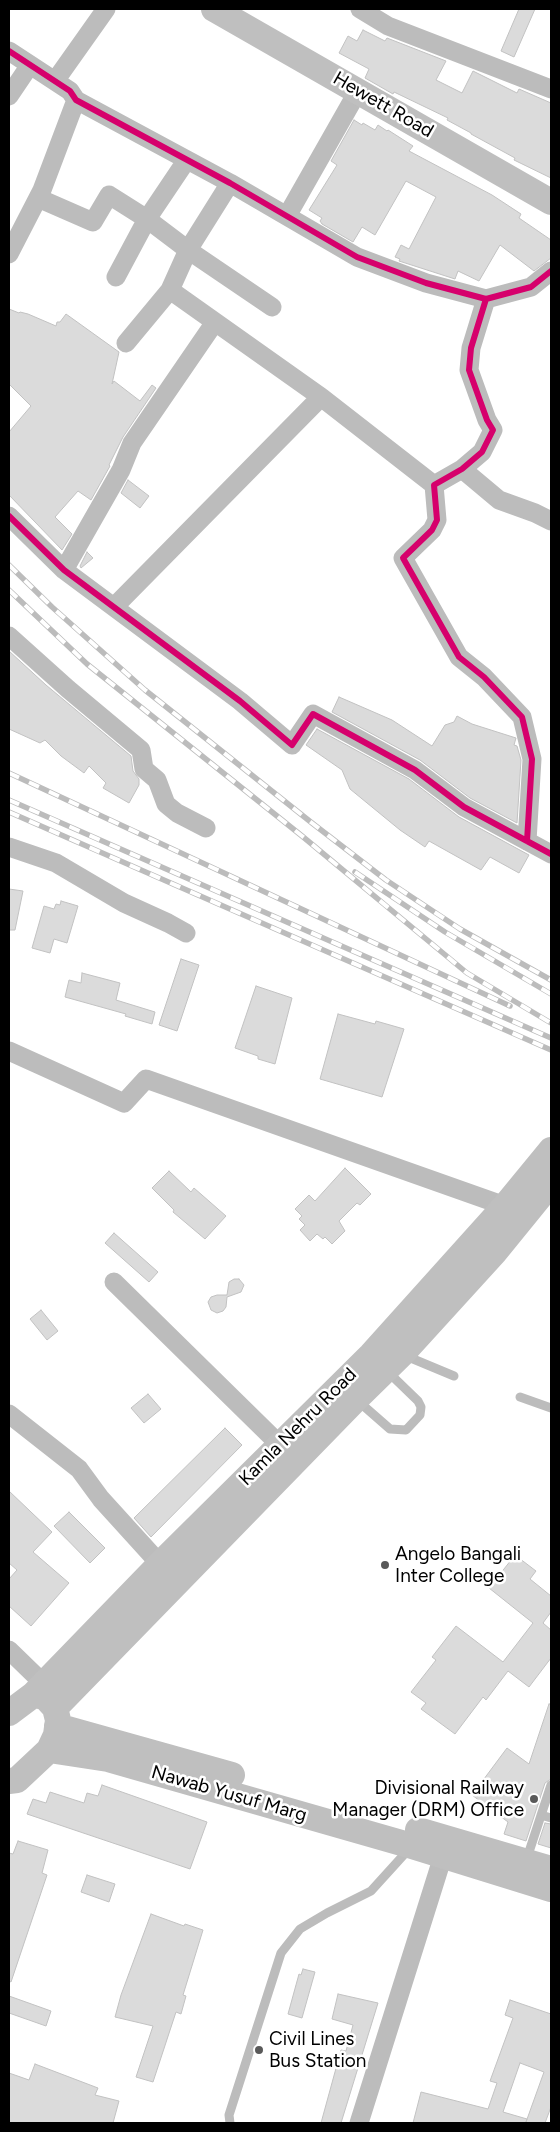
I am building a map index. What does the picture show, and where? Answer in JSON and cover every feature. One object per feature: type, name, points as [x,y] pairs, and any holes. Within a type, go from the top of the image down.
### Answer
[{"type":"main road","name":"Hewett Road","points":[[214,9],[551,202]]},
{"type":"main road","name":"Kamla Nehru Road","points":[[56,1717],[356,1399],[383,1361],[420,1319],[505,1206],[551,1150]]},
{"type":"main road","name":"Kamla Nehru Road","points":[[420,1319],[494,1253],[551,1183]]},
{"type":"main road","name":"Kamla Nehru Road","points":[[9,1713],[38,1689],[280,1445],[383,1361]]},
{"type":"main road","points":[[9,1781],[17,1780],[48,1750],[56,1735],[56,1717],[45,1697],[38,1689]]},
{"type":"main road","points":[[56,1717],[84,1732],[551,1869]]},
{"type":"main road","name":"Nawab Yusuf Marg","points":[[48,1750],[108,1759],[412,1846],[551,1889]]},
{"type":"street","points":[[55,81],[106,9]]},
{"type":"street","points":[[360,9],[388,26],[551,89]]},
{"type":"street","points":[[9,51],[70,91],[76,100],[186,161],[230,183],[357,256],[426,283],[486,299],[530,287],[551,271]]},
{"type":"street","points":[[9,96],[30,65]]},
{"type":"street","points":[[287,216],[358,90]]},
{"type":"street","points":[[9,254],[38,198],[76,100]]},
{"type":"street","points":[[116,277],[147,219],[186,161]]},
{"type":"street","points":[[126,343],[170,290],[188,250],[230,183]]},
{"type":"street","points":[[38,198],[93,222],[109,195],[147,219],[188,250],[272,307]]},
{"type":"street","points":[[170,290],[321,397],[434,485],[437,520],[432,530],[403,558],[459,657],[484,677],[522,717],[532,759],[527,841]]},
{"type":"street","points":[[434,485],[462,468],[482,452],[492,430],[469,370],[472,348],[486,299]]},
{"type":"street","points":[[64,570],[122,470],[132,444],[215,322]]},
{"type":"street","points":[[114,608],[321,397]]},
{"type":"street","points":[[462,468],[499,500],[535,512],[551,521]]},
{"type":"street","points":[[9,516],[64,570],[240,701],[292,745],[312,714],[414,770],[464,807],[527,841],[550,851]]},
{"type":"street","points":[[9,636],[68,689],[141,750],[144,769],[157,780],[166,804],[176,813],[206,828]]},
{"type":"street","points":[[9,847],[56,863],[124,903],[168,922],[186,933]]},
{"type":"street","points":[[9,1051],[124,1103],[146,1079],[505,1206]]},
{"type":"street","points":[[114,1282],[280,1445]]},
{"type":"street","points":[[9,1414],[79,1469],[101,1499],[160,1564]]},
{"type":"street","points":[[9,1650],[38,1689]]},
{"type":"street","points":[[359,2123],[443,1856]]},
{"type":"lane","points":[[383,1361],[454,1376]]},
{"type":"lane","points":[[356,1399],[390,1429],[406,1430],[420,1415],[421,1407],[418,1401],[383,1361]]},
{"type":"lane","points":[[520,1397],[551,1408]]},
{"type":"lane","points":[[526,1861],[551,1785]]},
{"type":"lane","points":[[541,1815],[551,1818]]},
{"type":"lane","points":[[230,2123],[229,2115],[280,1952],[300,1929],[371,1891],[412,1846]]},
{"type":"building","points":[[519,9],[535,9],[514,57],[501,51]]},
{"type":"building","points":[[363,30],[385,41],[387,38],[446,61],[436,80],[462,93],[473,71],[517,93],[519,89],[551,103],[551,178],[514,160],[515,158],[447,120],[448,118],[394,92],[393,94],[365,78],[369,69],[339,53],[348,36],[357,41]]},
{"type":"building","points":[[354,120],[375,130],[378,125],[388,130],[413,146],[409,151],[492,195],[521,214],[519,218],[551,240],[551,258],[534,271],[500,245],[479,281],[458,271],[455,279],[399,261],[400,259],[395,257],[401,245],[409,249],[436,197],[406,181],[375,235],[362,227],[353,242],[322,224],[320,221],[322,218],[309,210],[337,165],[331,161]]},
{"type":"building","points":[[9,309],[28,314],[56,326],[57,322],[60,322],[66,314],[119,352],[112,384],[114,381],[140,401],[152,385],[156,388],[123,437],[110,466],[91,500],[78,491],[55,517],[72,534],[62,550],[9,495],[9,432],[31,406],[9,384]]},
{"type":"building","points":[[128,480],[149,496],[140,508],[121,493]]},
{"type":"building","points":[[87,552],[93,558],[81,568],[80,566]]},
{"type":"building","points":[[9,651],[46,685],[131,756],[133,771],[139,779],[139,785],[129,803],[103,788],[106,783],[89,766],[84,773],[61,756],[45,740],[40,743],[9,729]]},
{"type":"building","points":[[339,697],[392,720],[432,746],[445,725],[454,722],[457,716],[472,724],[516,738],[514,745],[517,746],[521,760],[517,823],[470,798],[420,760],[332,712]]},
{"type":"building","points":[[317,729],[409,779],[459,817],[529,855],[519,873],[490,857],[481,870],[429,841],[425,847],[400,830],[350,789],[342,770],[306,745]]},
{"type":"building","points":[[9,889],[23,891],[15,930],[9,930]]},
{"type":"building","points":[[61,901],[78,906],[67,943],[54,939],[50,953],[32,948],[44,906],[54,909],[56,904],[60,905]]},
{"type":"building","points":[[181,959],[199,965],[177,1031],[159,1025]]},
{"type":"building","points":[[82,973],[120,983],[116,1000],[155,1012],[152,1024],[125,1016],[126,1014],[65,997],[69,980],[81,983]]},
{"type":"building","points":[[256,986],[292,998],[275,1064],[258,1059],[258,1056],[235,1048]]},
{"type":"building","points":[[338,1014],[375,1024],[376,1021],[404,1029],[382,1097],[320,1079]]},
{"type":"building","points":[[345,1168],[371,1194],[360,1205],[357,1203],[339,1221],[345,1231],[332,1244],[325,1237],[323,1239],[317,1234],[310,1241],[300,1230],[305,1225],[299,1219],[302,1216],[295,1209],[309,1195],[315,1201]]},
{"type":"building","points":[[169,1171],[191,1192],[194,1188],[226,1216],[205,1239],[173,1212],[174,1210],[152,1188]]},
{"type":"building","points":[[114,1233],[158,1272],[149,1282],[105,1243]]},
{"type":"building","points":[[239,1279],[244,1285],[241,1292],[227,1297],[226,1307],[223,1311],[217,1313],[211,1310],[208,1302],[211,1297],[227,1295],[229,1282]]},
{"type":"building","points":[[41,1310],[58,1331],[47,1340],[30,1319]]},
{"type":"building","points":[[148,1394],[161,1409],[144,1423],[131,1408]]},
{"type":"building","points":[[225,1428],[242,1445],[151,1537],[134,1518]]},
{"type":"building","points":[[9,1491],[52,1532],[33,1552],[69,1583],[31,1626],[9,1606],[9,1579],[17,1570],[9,1563]]},
{"type":"building","points":[[69,1512],[105,1548],[90,1563],[54,1526]]},
{"type":"building","points":[[515,1555],[536,1571],[530,1579],[551,1596],[551,1612],[543,1623],[551,1630],[551,1658],[529,1687],[508,1671],[486,1700],[483,1697],[455,1734],[421,1709],[426,1703],[411,1692],[436,1660],[432,1657],[456,1626],[503,1662],[533,1623],[489,1588]]},
{"type":"building","points":[[549,1704],[551,1704],[551,1779],[545,1783],[526,1841],[504,1834],[508,1822],[472,1795],[507,1748],[529,1764]]},
{"type":"building","points":[[102,1785],[207,1822],[190,1869],[27,1814],[33,1799],[46,1803],[50,1792],[84,1803],[87,1793],[98,1796]]},
{"type":"building","points":[[545,1823],[551,1824],[551,1848],[538,1844]]},
{"type":"building","points":[[18,1841],[48,1850],[42,1873],[47,1875],[11,1982],[9,1981],[9,1853],[13,1854]]},
{"type":"building","points":[[87,1875],[115,1884],[109,1902],[81,1892]]},
{"type":"building","points":[[151,1914],[184,1926],[185,1924],[203,1930],[183,1995],[186,1996],[181,2014],[176,2012],[153,2082],[136,2077],[153,2026],[115,2017],[121,1995]]},
{"type":"building","points":[[303,1969],[315,1972],[302,2018],[288,2014],[299,1974],[301,1975]]},
{"type":"building","points":[[338,1994],[378,2003],[341,2123],[321,2123],[341,2050],[346,2051],[353,2025],[332,2019]]},
{"type":"building","points":[[9,1996],[51,2011],[46,2026],[9,2013]]},
{"type":"building","points":[[510,2000],[551,2014],[551,2107],[545,2123],[413,2123],[421,2092],[488,2109],[497,2083],[490,2081],[513,2018],[505,2015]],"holes":[[[520,2063],[544,2072],[526,2122],[527,2119],[503,2112]]]},
{"type":"building","points":[[35,2064],[98,2088],[95,2095],[119,2101],[113,2123],[9,2123],[9,2073],[29,2080]]},
{"type":"railway","points":[[9,565],[52,607],[145,690],[386,880],[460,929],[551,980]]},
{"type":"railway","points":[[9,590],[87,664],[302,836],[467,973],[551,1023]]},
{"type":"railway","points":[[9,773],[510,1006]]},
{"type":"railway","points":[[9,800],[551,1038]]},
{"type":"railway","points":[[9,812],[551,1050]]},
{"type":"railway","points":[[355,872],[445,932],[551,994]]},
{"type":"cycle path","points":[[9,51],[70,91],[76,100],[230,183],[357,257],[426,283],[486,299],[531,287],[551,271]]},
{"type":"cycle path","points":[[486,299],[471,348],[469,370],[487,420],[493,430],[482,452],[462,469],[434,485],[437,520],[432,530],[403,558],[459,657],[484,677],[522,717],[532,759],[527,841]]},
{"type":"cycle path","points":[[9,516],[64,570],[240,701],[292,745],[313,714],[415,770],[464,807],[551,854]]},
{"type":"place","name":"Angelo Bangali Inter College","points":[[385,1565]]},
{"type":"place","name":"Divisional Railway Manager (DRM) Office","points":[[534,1799]]},
{"type":"place","name":"Civil Lines Bus Station","points":[[259,2050]]}]
